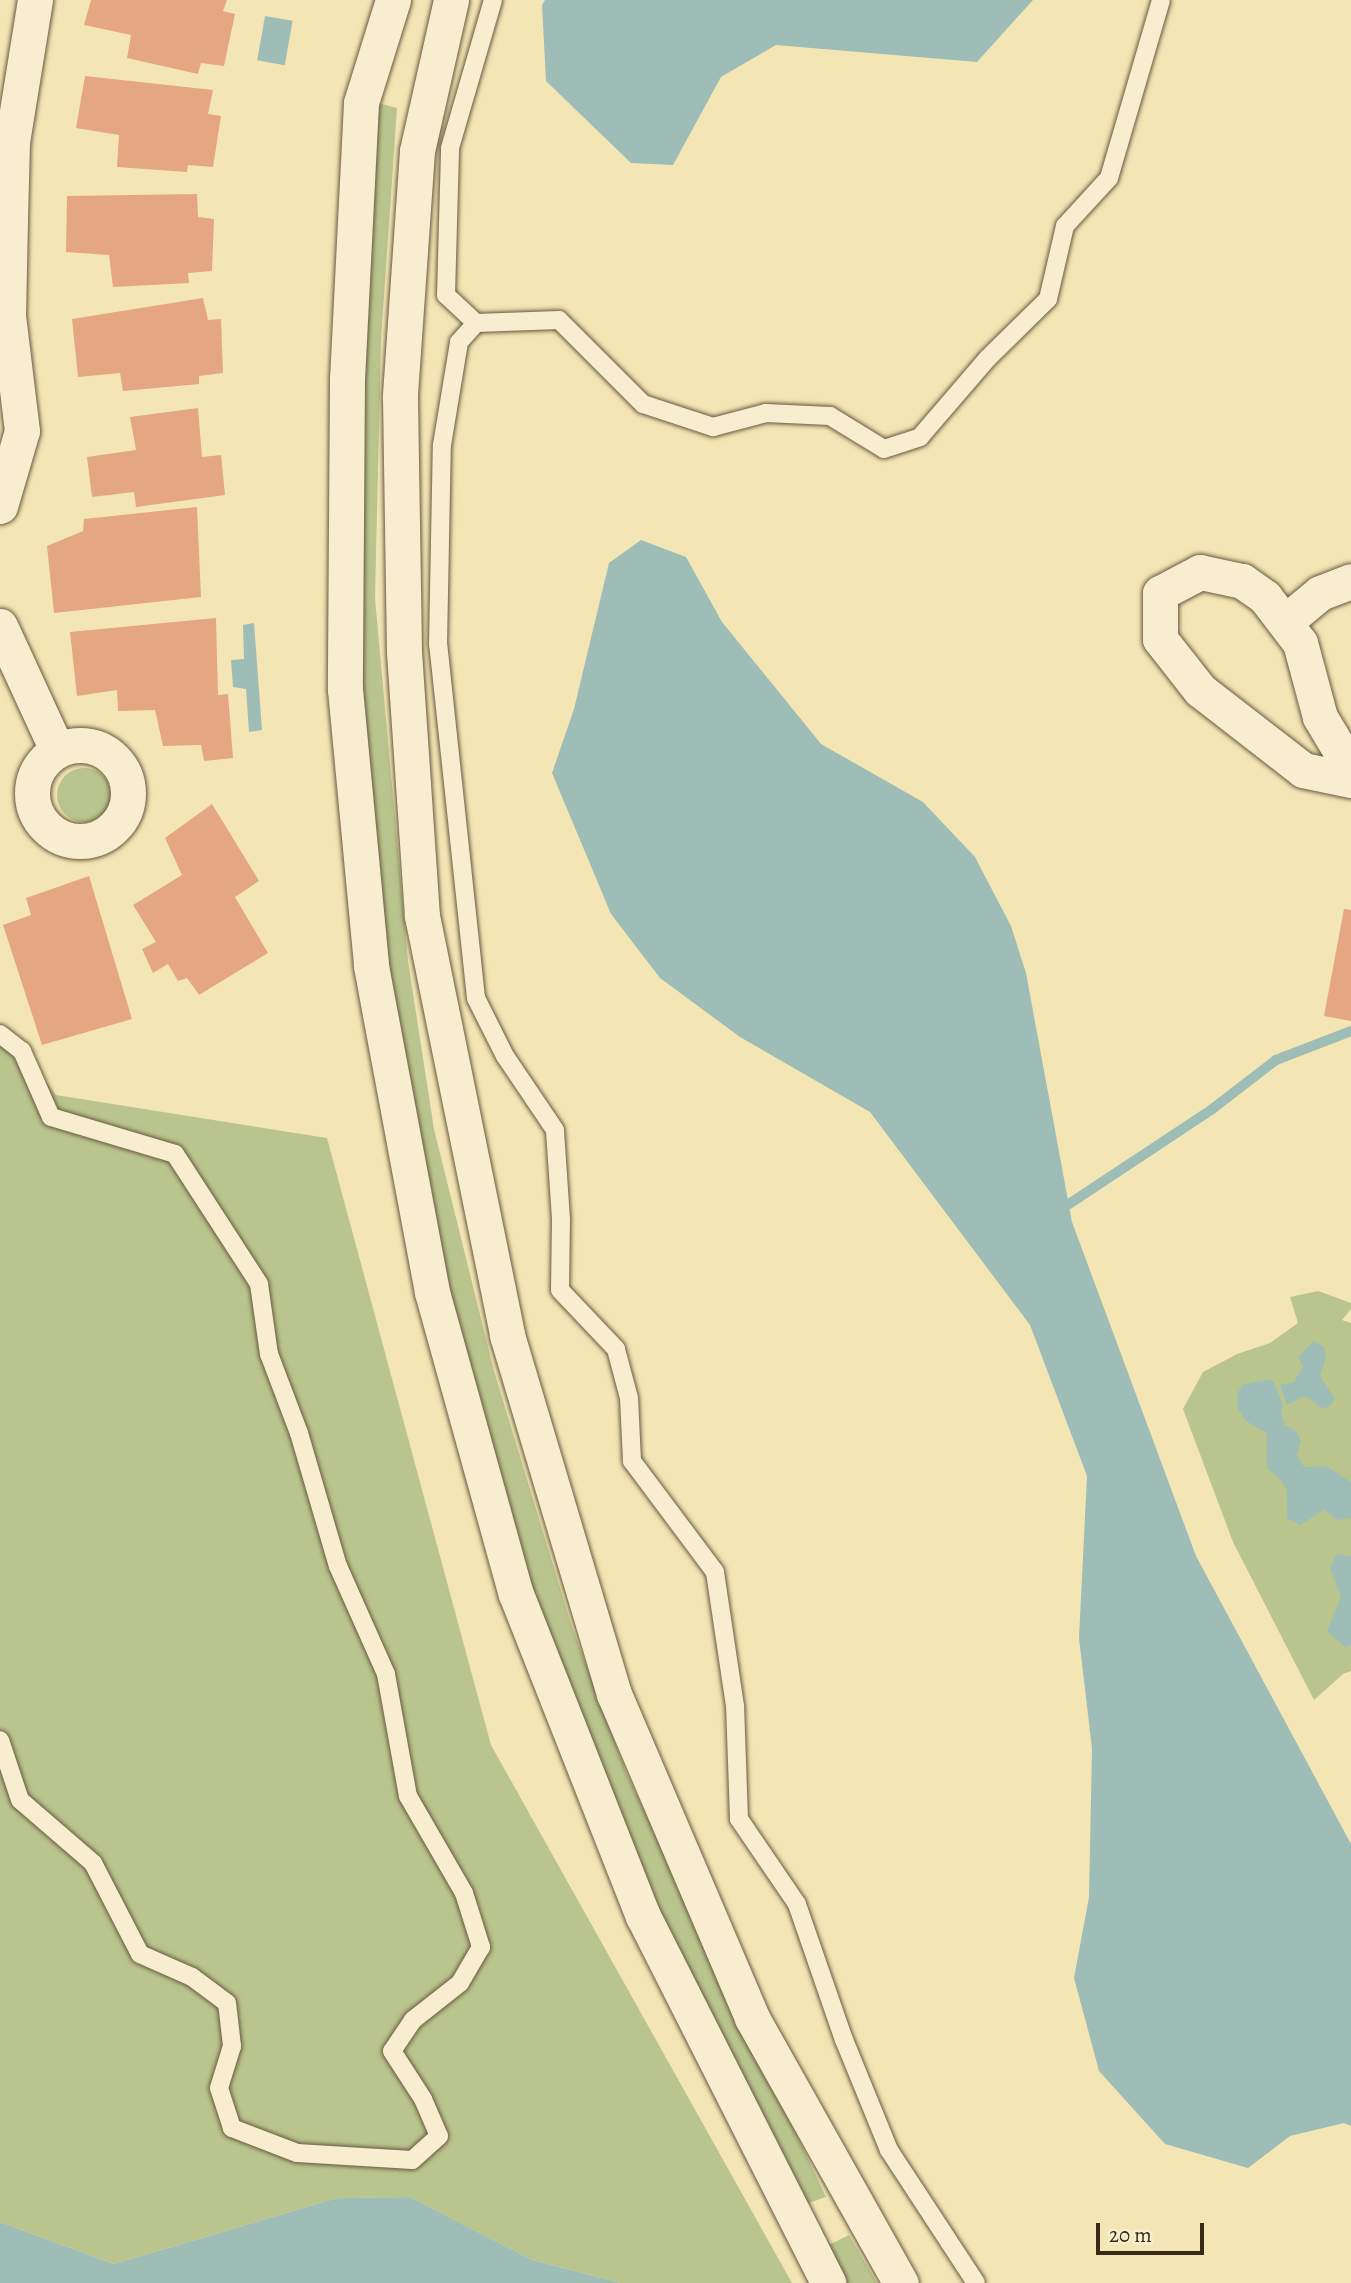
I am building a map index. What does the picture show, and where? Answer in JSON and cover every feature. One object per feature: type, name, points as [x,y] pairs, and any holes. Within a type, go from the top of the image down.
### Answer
[{"type":"street","points":[[0,506],[22,431],[8,316],[12,142],[34,0]]},
{"type":"street","points":[[393,0],[361,103],[347,379],[345,689],[371,966],[429,1278],[516,1594],[633,1890],[828,2283]]},
{"type":"street","points":[[451,0],[417,151],[400,397],[404,652],[422,916],[507,1335],[614,1694],[752,2018],[901,2283]]},
{"type":"street","points":[[1351,769],[1320,717],[1300,643],[1265,597],[1241,581],[1200,572],[1160,593],[1160,639],[1200,690],[1303,770],[1351,780]]},
{"type":"street","points":[[1285,622],[1320,593],[1351,581]]},
{"type":"street","points":[[0,626],[57,750]]},
{"type":"lane","points":[[494,0],[450,148],[446,295],[476,323],[559,320],[643,404],[713,428],[766,414],[830,416],[884,449],[920,437],[988,358],[1048,299],[1065,226],[1110,178],[1161,0]]},
{"type":"lane","points":[[476,323],[459,342],[442,445],[438,645],[475,998],[505,1056],[555,1130],[561,1219],[560,1290],[616,1349],[629,1398],[632,1461],[715,1572],[735,1706],[739,1819],[797,1905],[844,2040],[889,2150],[976,2283]]},
{"type":"lane","points":[[0,1034],[22,1051],[51,1116],[175,1154],[259,1283],[269,1354],[299,1433],[338,1566],[386,1674],[408,1796],[464,1893],[481,1947],[460,1983],[413,2020],[392,2052],[423,2099],[439,2136],[412,2160],[297,2153],[232,2128],[219,2088],[232,2046],[227,2003],[192,1977],[140,1954],[93,1863],[20,1800],[0,1740]]},
{"type":"green space","points":[[378,103],[397,108],[381,340],[375,598],[408,961],[434,1129],[494,1371],[572,1627],[626,1772],[826,2197],[803,2205],[669,1939],[548,1645],[427,1228],[393,1034],[356,678],[357,520]]},
{"type":"green space","points":[[84,768],[103,776],[111,795],[103,814],[84,822],[65,814],[57,795],[65,776]]},
{"type":"green space","points":[[0,1023],[56,1095],[327,1138],[491,1745],[792,2283],[621,2283],[532,2260],[410,2197],[337,2198],[114,2264],[0,2222]]},
{"type":"green space","points":[[1318,1291],[1351,1303],[1351,1309],[1342,1320],[1351,1323],[1351,1671],[1343,1674],[1314,1700],[1233,1542],[1183,1409],[1203,1372],[1237,1354],[1270,1343],[1298,1323],[1290,1297]]},
{"type":"green space","points":[[849,2235],[877,2283],[841,2283],[821,2249]]},
{"type":"water","points":[[545,0],[1033,0],[977,62],[776,45],[721,77],[673,165],[631,163],[546,81],[542,5]]},
{"type":"water","points":[[265,16],[293,21],[285,65],[257,60]]},
{"type":"water","points":[[641,540],[686,557],[722,622],[821,744],[923,802],[975,857],[1011,926],[1026,973],[1072,1222],[1196,1556],[1351,1844],[1351,2126],[1344,2123],[1290,2136],[1248,2168],[1165,2144],[1099,2071],[1074,1978],[1089,1897],[1092,1749],[1079,1638],[1087,1476],[1030,1325],[870,1112],[740,1037],[660,978],[611,914],[552,773],[574,709],[609,563]]},
{"type":"water","points":[[254,623],[262,730],[249,732],[246,689],[233,687],[231,660],[244,659],[243,625]]},
{"type":"water","points":[[1314,1341],[1324,1347],[1326,1357],[1320,1376],[1335,1399],[1329,1407],[1322,1408],[1305,1396],[1287,1405],[1280,1385],[1294,1382],[1303,1366],[1298,1357]]},
{"type":"water","points":[[1269,1379],[1274,1382],[1283,1405],[1281,1413],[1285,1425],[1296,1431],[1301,1441],[1297,1455],[1304,1467],[1326,1466],[1351,1482],[1351,1518],[1338,1520],[1324,1510],[1300,1525],[1287,1518],[1287,1490],[1280,1479],[1267,1468],[1267,1433],[1246,1421],[1238,1409],[1237,1393],[1244,1384]]},
{"type":"water","points":[[1336,1554],[1351,1556],[1351,1645],[1345,1647],[1327,1631],[1341,1597],[1330,1568]]},
{"type":"water","points":[[410,2197],[532,2260],[621,2283],[0,2283],[0,2222],[114,2264],[337,2198]]},
{"type":"building","points":[[91,0],[227,0],[223,11],[235,14],[224,66],[201,63],[198,74],[127,58],[131,35],[84,25]]},
{"type":"building","points":[[85,76],[213,90],[208,114],[221,116],[213,167],[188,165],[187,172],[117,167],[119,135],[76,128]]},
{"type":"building","points":[[197,194],[198,217],[214,219],[212,271],[188,273],[189,283],[113,287],[109,255],[66,252],[67,196]]},
{"type":"building","points":[[203,298],[208,320],[221,319],[223,373],[199,376],[199,384],[123,391],[120,373],[78,377],[72,319]]},
{"type":"building","points":[[198,408],[202,457],[221,455],[225,495],[136,507],[134,492],[92,497],[87,457],[136,450],[130,417]]},
{"type":"building","points":[[197,507],[201,597],[54,613],[47,546],[83,531],[84,519]]},
{"type":"building","points":[[216,618],[218,695],[228,694],[233,758],[204,761],[201,745],[163,746],[155,710],[118,711],[117,690],[77,696],[70,632]]},
{"type":"building","points":[[212,804],[259,881],[235,897],[268,953],[199,995],[187,978],[178,981],[168,964],[153,973],[142,949],[156,942],[133,905],[182,875],[165,838]]},
{"type":"building","points":[[89,876],[132,1019],[42,1045],[3,925],[31,915],[26,898]]},
{"type":"building","points":[[1344,909],[1351,910],[1351,1021],[1324,1016]]},
{"type":"waterway","points":[[1069,1204],[1211,1110],[1276,1060],[1351,1031]]}]
